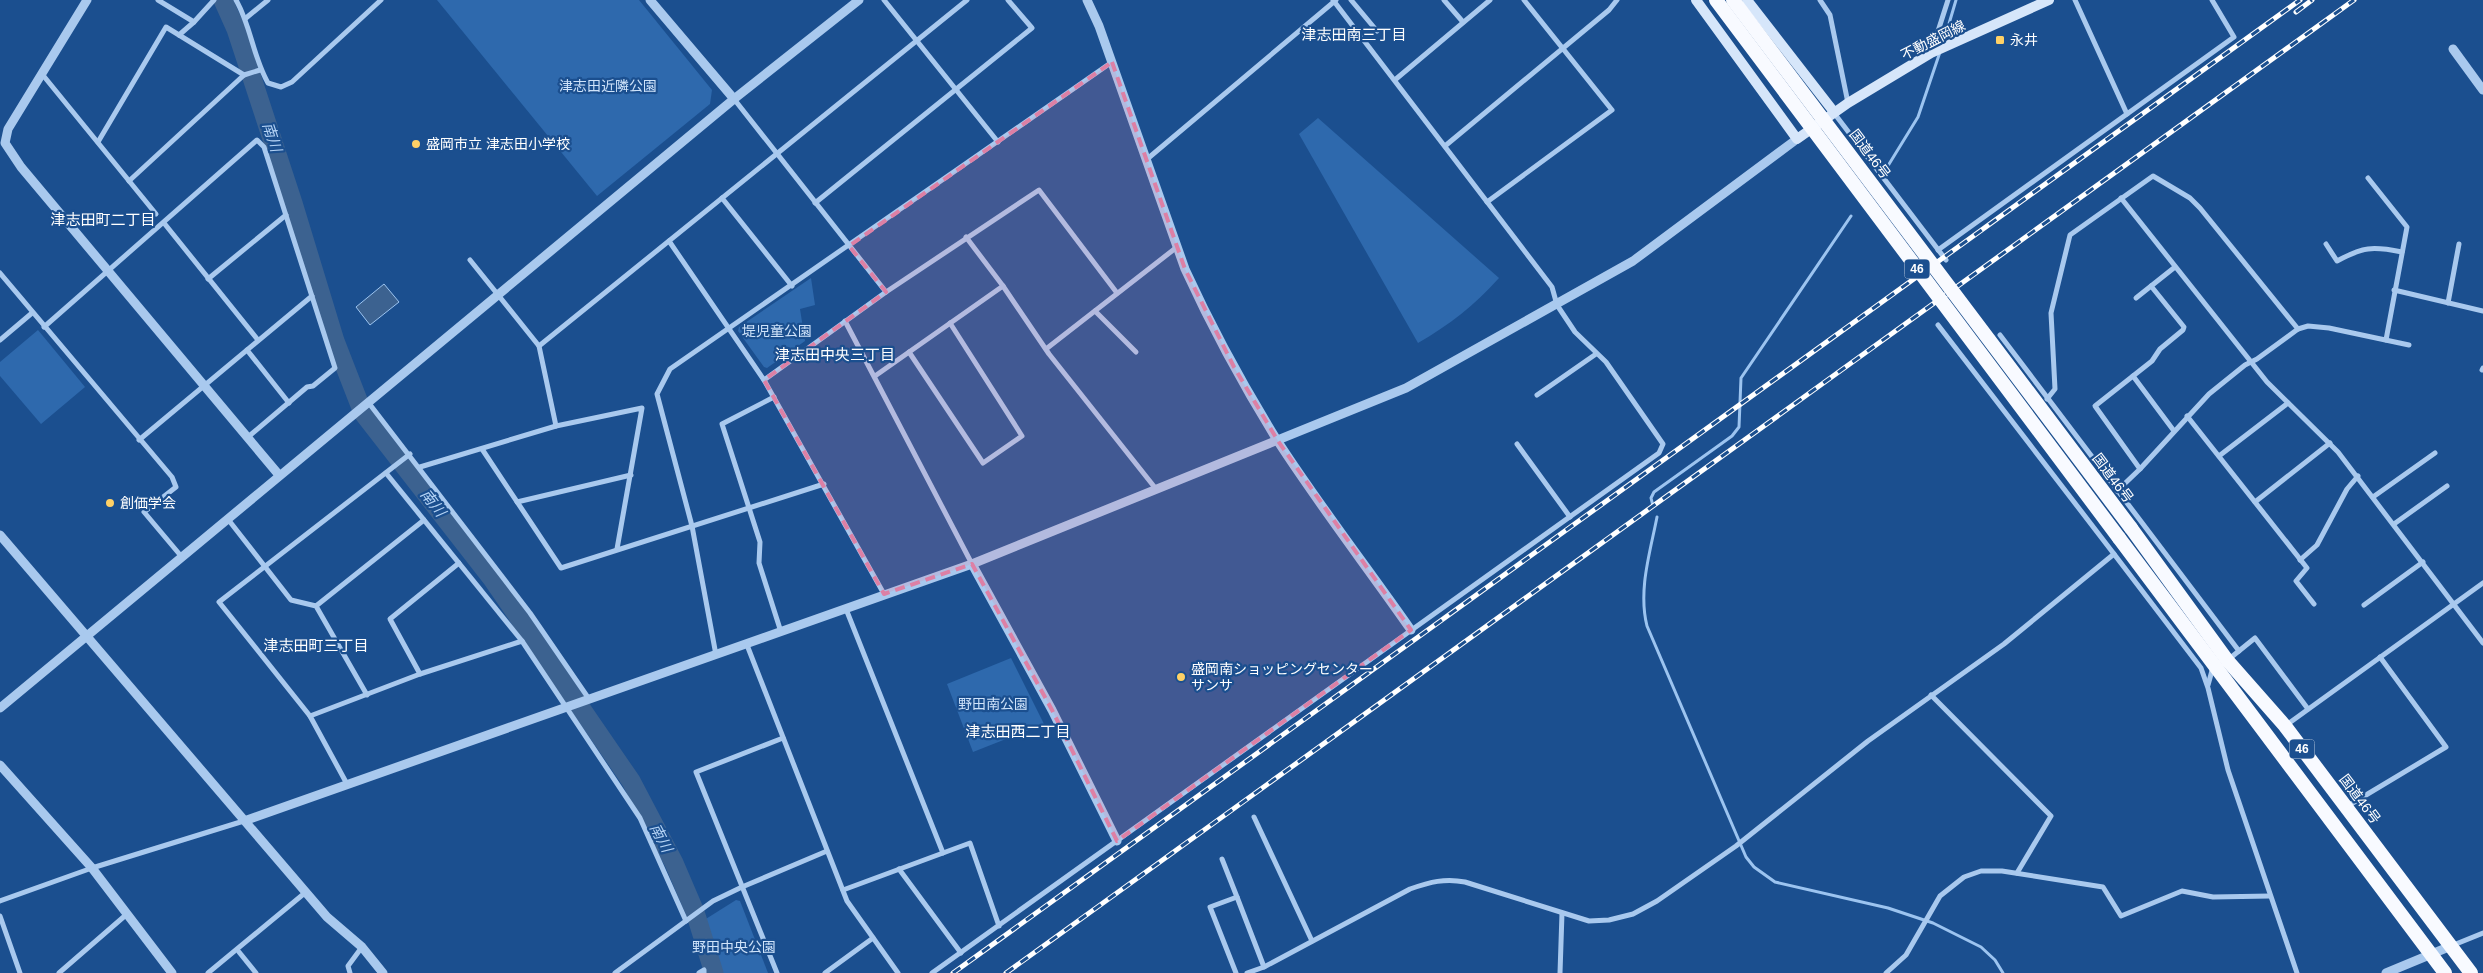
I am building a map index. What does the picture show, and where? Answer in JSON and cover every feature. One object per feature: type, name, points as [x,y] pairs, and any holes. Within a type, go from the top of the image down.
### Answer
[{"type":"highway","name":"国道46号","points":[[1716,0],[2119,538],[2220,662],[2285,726],[2471,973]]},
{"type":"highway","name":"国道46号","points":[[1733,0],[2130,528],[2220,662],[2445,973]]},
{"type":"main road","points":[[1696,0],[1797,139]]},
{"type":"main road","points":[[1747,0],[1834,112]]},
{"type":"main road","name":"不動盛岡線","points":[[1797,139],[1848,103],[1932,53],[2049,0]]},
{"type":"street","points":[[0,139],[87,0]]},
{"type":"street","points":[[158,0],[194,22]]},
{"type":"street","points":[[179,34],[194,22],[214,0]]},
{"type":"street","points":[[236,0],[246,18],[259,70],[268,83],[281,87],[292,82],[381,0]]},
{"type":"street","points":[[246,18],[268,0]]},
{"type":"street","points":[[650,0],[734,99],[886,292]]},
{"type":"street","points":[[0,708],[734,99],[859,0]]},
{"type":"street","points":[[884,0],[998,142]]},
{"type":"street","points":[[539,346],[967,0]]},
{"type":"street","points":[[815,203],[1032,28],[1008,0]]},
{"type":"street","points":[[1088,0],[1112,62],[1177,247],[1196,294],[1234,367],[1278,441],[1411,630]]},
{"type":"street","points":[[1351,0],[1377,32]]},
{"type":"street","points":[[1444,0],[1463,22]]},
{"type":"street","points":[[1396,79],[1490,0]]},
{"type":"street","points":[[1487,202],[1612,110],[1524,0]]},
{"type":"street","points":[[1445,146],[1564,48],[1618,0]]},
{"type":"street","points":[[1820,0],[1830,15],[1848,103]]},
{"type":"street","points":[[1932,53],[1948,0]]},
{"type":"street","points":[[2075,0],[2127,114]]},
{"type":"street","points":[[1938,250],[2234,37],[2212,0]]},
{"type":"street","points":[[932,973],[1659,453],[1663,444],[1606,362],[1575,332],[1558,305],[1552,287],[1335,1],[1146,160]]},
{"type":"street","points":[[98,142],[166,27],[245,75]]},
{"type":"street","points":[[2452,49],[2483,90]]},
{"type":"street","points":[[716,656],[692,526],[657,394],[670,368],[850,246],[1112,62]]},
{"type":"street","points":[[129,181],[245,75],[259,70]]},
{"type":"street","points":[[42,74],[156,214]]},
{"type":"street","points":[[1834,112],[1946,260]]},
{"type":"street","points":[[8,129],[5,142],[21,166],[279,475]]},
{"type":"street","points":[[0,901],[92,868],[247,820],[565,707],[716,656],[884,594],[972,564],[1406,388],[1558,305],[1633,261],[1797,139]]},
{"type":"street","points":[[44,327],[257,140],[264,147],[335,368],[314,386],[307,387],[248,437]]},
{"type":"street","points":[[2047,399],[2054,389],[2051,313],[2070,235],[2153,176],[2190,198],[2200,208],[2298,329]]},
{"type":"street","points":[[2368,178],[2406,227],[2386,340]]},
{"type":"street","points":[[764,380],[844,321],[966,237],[1039,190],[1118,293]]},
{"type":"street","points":[[722,198],[792,286]]},
{"type":"street","points":[[2121,198],[2251,362],[2288,403],[2330,443],[2358,476],[2483,643]]},
{"type":"street","points":[[208,279],[286,215]]},
{"type":"street","points":[[164,223],[258,340]]},
{"type":"street","points":[[966,237],[1003,286],[1046,349],[1156,489]]},
{"type":"street","points":[[669,241],[731,328],[764,380],[884,594]]},
{"type":"street","points":[[2326,244],[2337,261],[2359,250],[2382,248],[2402,252]]},
{"type":"street","points":[[2448,303],[2459,244]]},
{"type":"street","points":[[1046,349],[1177,247]]},
{"type":"street","points":[[470,260],[539,346],[556,426]]},
{"type":"street","points":[[2136,298],[2175,267]]},
{"type":"street","points":[[0,274],[172,477],[176,487],[144,512],[181,556]]},
{"type":"street","points":[[875,376],[1003,286]]},
{"type":"street","points":[[2140,469],[2095,409],[2095,406],[2152,361],[2160,349],[2183,330],[2184,327],[2152,286]]},
{"type":"street","points":[[2394,290],[2483,311]]},
{"type":"street","points":[[139,440],[312,296]]},
{"type":"street","points":[[1095,311],[1136,352]]},
{"type":"street","points":[[0,340],[32,312]]},
{"type":"street","points":[[844,321],[875,376],[972,564],[1052,710],[1117,841]]},
{"type":"street","points":[[909,352],[983,463],[1022,436],[950,323]]},
{"type":"street","points":[[1938,325],[2201,668],[2208,688],[2228,770],[2297,973]]},
{"type":"street","points":[[2117,491],[2140,469],[2209,394],[2298,329],[2319,327],[2409,345]]},
{"type":"street","points":[[2000,335],[2239,651]]},
{"type":"street","points":[[247,350],[289,402]]},
{"type":"street","points":[[1537,395],[1596,354]]},
{"type":"street","points":[[2132,376],[2174,431]]},
{"type":"street","points":[[774,398],[722,424],[760,542],[759,563],[781,632]]},
{"type":"street","points":[[368,402],[410,454],[530,613],[589,699]]},
{"type":"street","points":[[2219,456],[2288,403]]},
{"type":"street","points":[[420,468],[556,426],[642,408],[617,549]]},
{"type":"street","points":[[2187,416],[2300,560],[2306,570],[2296,581],[2314,604]]},
{"type":"street","points":[[2255,502],[2330,443]]},
{"type":"street","points":[[1517,444],[1570,517]]},
{"type":"street","points":[[482,449],[561,568],[824,484]]},
{"type":"street","points":[[2373,497],[2435,453]]},
{"type":"street","points":[[347,784],[310,716],[218,602],[410,454]]},
{"type":"street","points":[[386,473],[522,641],[640,818],[686,921]]},
{"type":"street","points":[[518,502],[631,475]]},
{"type":"street","points":[[2300,560],[2317,546],[2347,489],[2358,476]]},
{"type":"street","points":[[2394,524],[2447,486]]},
{"type":"street","points":[[227,518],[291,600],[316,606],[367,695]]},
{"type":"street","points":[[316,606],[424,520]]},
{"type":"street","points":[[0,535],[247,820],[327,917],[362,947],[383,973]]},
{"type":"street","points":[[1247,973],[1264,967],[1410,889],[1431,882],[1450,879],[1589,921],[1609,920],[1633,914],[1657,901],[1742,842],[1868,741],[2004,644],[2114,554]]},
{"type":"street","points":[[2364,605],[2423,562]]},
{"type":"street","points":[[420,674],[390,619],[459,563]]},
{"type":"street","points":[[2285,726],[2483,583]]},
{"type":"street","points":[[846,609],[943,853]]},
{"type":"street","points":[[2208,688],[2209,678],[2220,662],[2239,651],[2255,638],[2308,709]]},
{"type":"street","points":[[310,716],[420,674],[522,641]]},
{"type":"street","points":[[747,645],[847,902],[898,973]]},
{"type":"street","points":[[2346,807],[2446,747],[2380,657]]},
{"type":"street","points":[[1931,695],[2051,816],[2017,873]]},
{"type":"street","points":[[777,973],[696,772],[783,738]]},
{"type":"street","points":[[0,766],[92,868],[172,973]]},
{"type":"street","points":[[1254,817],[1312,941]]},
{"type":"street","points":[[843,890],[970,843],[999,926]]},
{"type":"street","points":[[615,973],[713,901],[827,851]]},
{"type":"street","points":[[1222,859],[1264,967]]},
{"type":"street","points":[[899,869],[962,952]]},
{"type":"street","points":[[1886,973],[1906,954],[1940,896],[1964,877],[1981,871],[2017,873],[2103,887],[2121,916],[2182,891],[2213,897],[2270,896]]},
{"type":"street","points":[[208,973],[306,892]]},
{"type":"street","points":[[1236,973],[1210,907],[1237,898]]},
{"type":"street","points":[[1560,973],[1562,913]]},
{"type":"street","points":[[59,973],[127,914]]},
{"type":"street","points":[[0,916],[20,973]]},
{"type":"street","points":[[2386,973],[2483,933]]},
{"type":"street","points":[[825,973],[873,938]]},
{"type":"street","points":[[350,973],[348,966],[362,947]]},
{"type":"street","points":[[239,952],[256,973]]},
{"type":"street","points":[[699,973],[704,970],[704,973]]},
{"type":"highlighted area","points":[[1112,62],[1185,269],[1234,367],[1278,441],[1411,630],[1117,841],[1052,710],[972,564],[884,594],[764,380],[886,292],[849,246]]},
{"type":"green space","name":"津志田近隣公園","points":[[437,0],[639,0],[712,90],[710,104],[597,196]]},
{"type":"green space","points":[[1318,118],[1499,278],[1461,314],[1418,343],[1299,134]]},
{"type":"green space","name":"堤児童公園","points":[[811,278],[815,305],[800,309],[805,341],[767,368],[764,367],[738,331],[739,327]]},
{"type":"green space","points":[[38,330],[85,387],[41,424],[0,376],[0,362]]},
{"type":"green space","name":"野田南公園","points":[[1011,658],[1044,724],[973,752],[947,684]]},
{"type":"green space","name":"野田中央公園","points":[[736,900],[740,901],[768,973],[719,973],[701,922]]},
{"type":"shaded area","points":[[384,284],[399,302],[370,325],[356,307]]},
{"type":"waterway","name":"南川","points":[[223,0],[236,29],[293,203],[335,341],[363,413],[493,580],[631,781],[674,863],[695,912],[714,973]]},
{"type":"waterway","points":[[1943,44],[1956,0]]},
{"type":"waterway","points":[[1886,169],[1918,117],[1940,52]]},
{"type":"waterway","points":[[1653,506],[1651,498],[1654,492],[1732,436],[1739,427],[1741,378],[1851,216]]},
{"type":"waterway","points":[[1657,517],[1644,585],[1647,626],[1746,857],[1754,867],[1775,882],[1888,908],[1933,923],[1981,947],[1995,960],[2003,973]]},
{"type":"railway","points":[[953,973],[2300,0]]},
{"type":"railway","points":[[2296,12],[2312,0]]},
{"type":"railway","points":[[1006,973],[2354,0]]},
{"type":"place","name":"永井","points":[[2000,40]]},
{"type":"place","name":"盛岡市立 津志田小学校","points":[[416,144]]},
{"type":"place","name":"創価学会","points":[[110,503]]},
{"type":"place","name":"盛岡南ショッピングセンター サンサ","points":[[1181,677]]},
{"type":"district","name":"津志田南三丁目","points":[[1354,35]]},
{"type":"district","name":"津志田町二丁目","points":[[103,220]]},
{"type":"district","name":"津志田中央三丁目","points":[[835,355]]},
{"type":"district","name":"津志田町三丁目","points":[[316,646]]},
{"type":"district","name":"津志田西二丁目","points":[[1018,732]]}]
